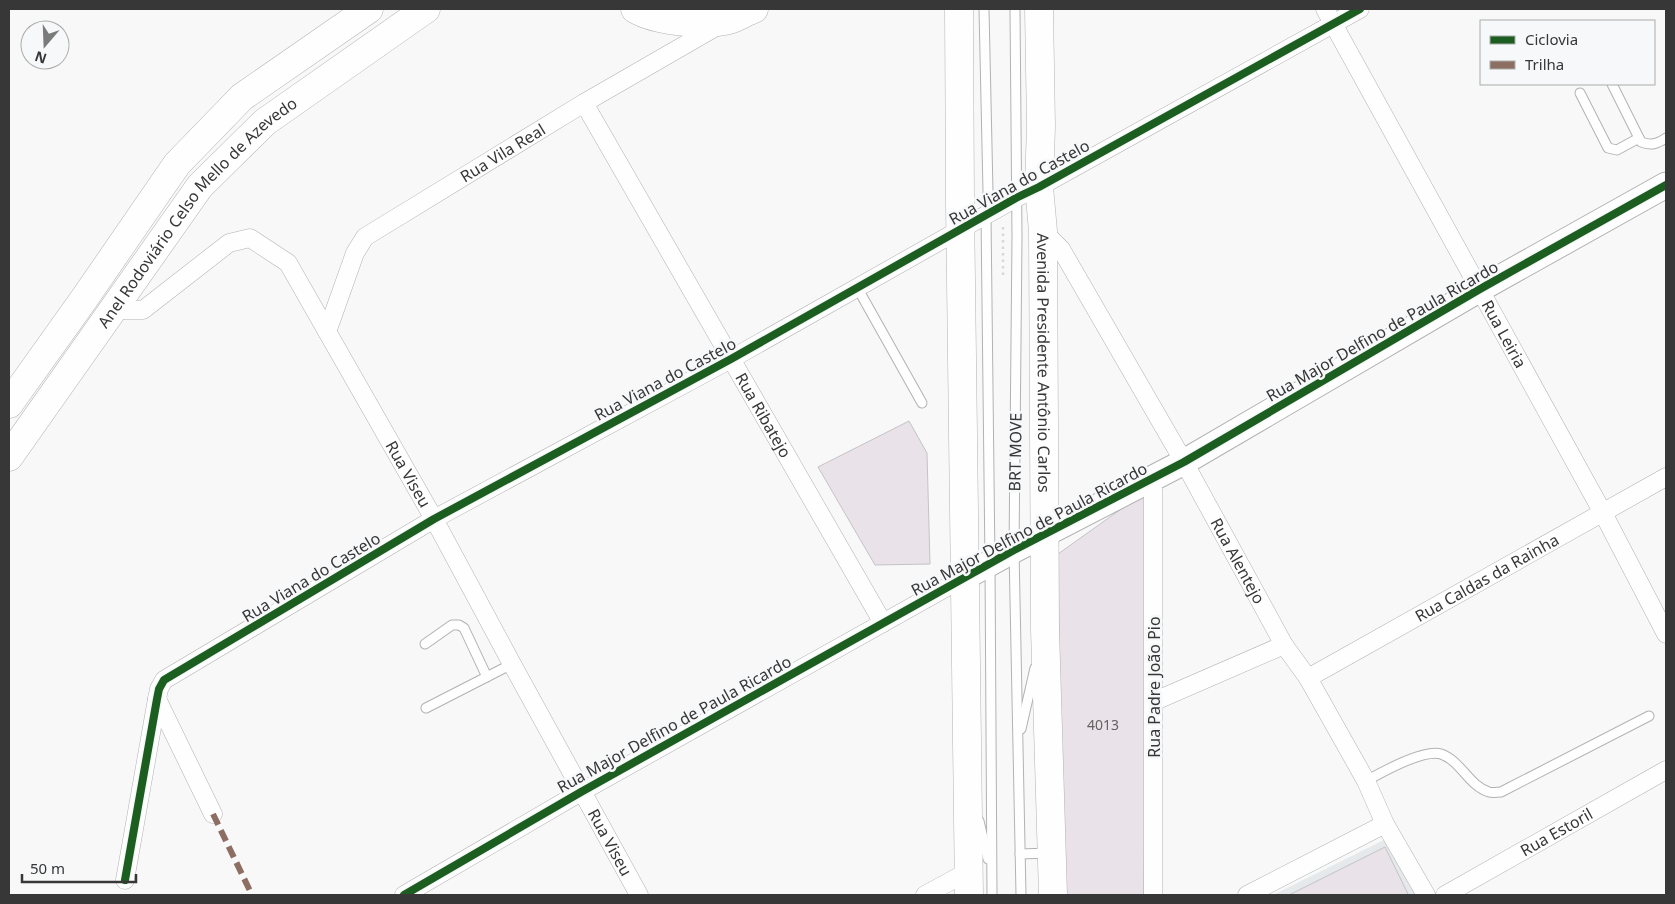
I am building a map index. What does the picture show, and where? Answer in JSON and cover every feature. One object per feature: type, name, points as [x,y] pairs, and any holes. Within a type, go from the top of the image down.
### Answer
[{"type":"highway","name":"Anel Rodoviário Celso Mello de Azevedo","points":[[9,404],[177,164],[242,97],[369,9]]},
{"type":"highway","name":"Anel Rodoviário Celso Mello de Azevedo","points":[[9,457],[200,186],[265,122],[426,9]]},
{"type":"highway","points":[[635,9],[645,15],[691,23],[729,20],[754,9]]},
{"type":"highway","name":"Avenida Presidente Antônio Carlos","points":[[1039,9],[1041,126],[1028,193],[1043,231],[1045,629],[1053,895]]},
{"type":"highway","points":[[954,15],[960,229],[968,772],[977,880]]},
{"type":"street","name":"Rua Viana do Castelo","points":[[125,880],[157,699],[159,689],[164,680],[434,519],[858,289],[960,229],[1028,193],[1329,16],[1360,9]]},
{"type":"street","name":"Rua Leiria","points":[[1329,16],[1603,512],[1666,634]]},
{"type":"street","name":"Rua Vila Real","points":[[327,332],[355,253],[365,237],[584,103],[729,20]]},
{"type":"street","name":"Rua Ribatejo","points":[[584,103],[883,623]]},
{"type":"street","name":"Rua Major Delfino de Paula Ricardo","points":[[404,895],[582,792],[990,563],[1184,462],[1480,290],[1666,185]]},
{"type":"street","name":"Rua Alentejo","points":[[1043,231],[1061,249],[1184,462],[1284,645],[1308,678],[1366,781],[1385,824],[1426,895]]},
{"type":"street","name":"Rua Viseu","points":[[112,310],[143,310],[229,243],[250,238],[288,263],[434,519],[640,895]]},
{"type":"street","name":"Rua Caldas da Rainha","points":[[1308,678],[1666,477]]},
{"type":"street","name":"Rua Padre João Pio","points":[[1153,478],[1154,895]]},
{"type":"street","points":[[1154,701],[1284,645]]},
{"type":"street","points":[[157,699],[213,814]]},
{"type":"street","name":"Rua Estoril","points":[[1445,895],[1666,770]]},
{"type":"street","points":[[1247,895],[1385,824]]},
{"type":"street","points":[[925,895],[977,880]]},
{"type":"lane","name":"BRT MOVE","points":[[984,9],[988,192],[986,215],[990,563],[977,880],[992,895]]},
{"type":"lane","name":"BRT MOVE","points":[[1015,9],[1028,193],[1014,550],[1021,895]]},
{"type":"lane","points":[[1612,85],[1641,142],[1649,145],[1656,144],[1666,138]]},
{"type":"lane","points":[[1580,93],[1608,148],[1617,150],[1639,138]]},
{"type":"lane","points":[[858,289],[922,403]]},
{"type":"lane","points":[[425,644],[452,625],[464,628],[486,677]]},
{"type":"lane","points":[[1018,741],[1045,629]]},
{"type":"lane","points":[[426,708],[512,664]]},
{"type":"lane","points":[[1366,781],[1388,768],[1427,754],[1440,754],[1453,761],[1478,786],[1490,792],[1501,792],[1649,716]]},
{"type":"lane","points":[[1020,854],[1051,853]]},
{"type":"path","points":[[1003,226],[1003,276]]},
{"type":"shaded area","points":[[1386,839],[1418,895],[1273,895]]},
{"type":"building","points":[[909,421],[927,453],[930,564],[875,565],[818,467]]},
{"type":"building","points":[[1138,497],[1148,498],[1144,895],[1062,895],[1058,554]]},
{"type":"building","points":[[1385,847],[1408,894],[1406,895],[1289,895]]},
{"type":"marked path","points":[[213,814],[252,895]]},
{"type":"cycle path","points":[[125,880],[157,699],[159,689],[164,680],[434,519],[731,359],[1016,198],[1360,9]]},
{"type":"cycle path","points":[[404,895],[581,792],[1014,550],[1184,462],[1480,289],[1666,185]]}]
